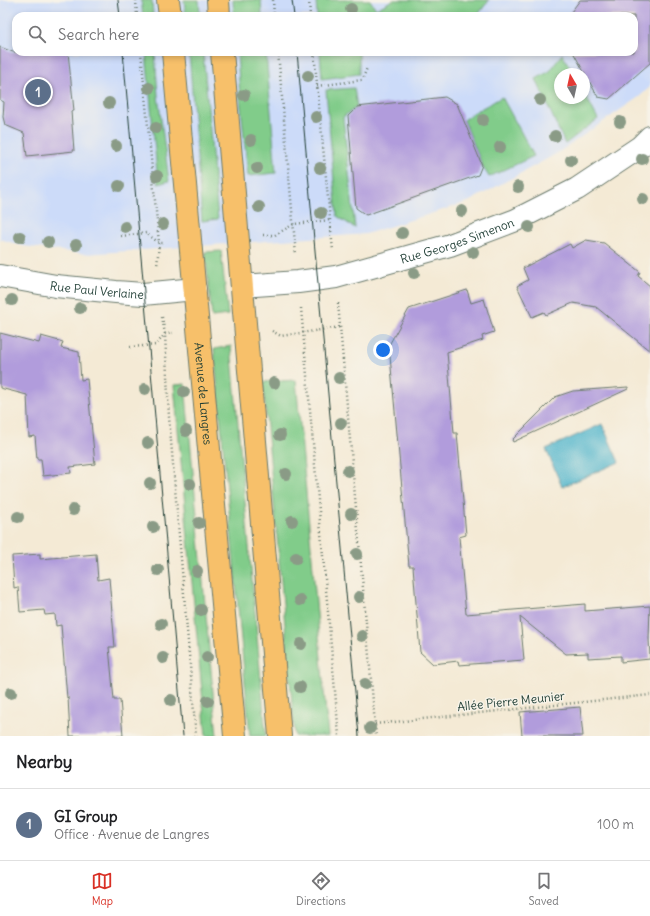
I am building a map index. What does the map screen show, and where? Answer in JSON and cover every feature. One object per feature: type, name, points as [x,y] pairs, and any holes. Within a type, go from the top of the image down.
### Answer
[{"type":"main road","points":[[168,0],[170,12]]},
{"type":"main road","points":[[218,0],[219,12]]},
{"type":"main road","name":"Avenue de Langres","points":[[173,56],[235,736]]},
{"type":"main road","points":[[222,56],[280,736]]},
{"type":"street","name":"Rue Georges Simenon","points":[[242,286],[298,282],[336,277],[450,245],[516,220],[577,189],[640,147],[650,137]]},
{"type":"street","name":"Rue Paul Verlaine","points":[[0,276],[56,286],[143,294],[195,289]]},
{"type":"path","points":[[136,0],[137,12]]},
{"type":"path","points":[[273,0],[274,12]]},
{"type":"path","points":[[309,0],[310,12]]},
{"type":"path","points":[[141,56],[159,243],[157,270]]},
{"type":"path","points":[[278,56],[296,257]]},
{"type":"path","points":[[314,56],[336,277],[376,736]]},
{"type":"path","points":[[316,86],[362,80],[367,68]]},
{"type":"path","points":[[260,236],[276,234],[294,224],[330,220]]},
{"type":"path","points":[[121,236],[146,233],[159,243]]},
{"type":"path","points":[[300,303],[339,736]]},
{"type":"path","points":[[162,315],[165,334],[169,425],[196,736]]},
{"type":"path","points":[[268,329],[281,336],[340,327]]},
{"type":"path","points":[[130,347],[156,345],[165,334]]},
{"type":"path","name":"Allée Pierre Meunier","points":[[375,724],[650,695]]},
{"type":"shaded area","points":[[0,0],[650,0],[650,87],[639,97],[556,154],[468,202],[366,234],[86,254],[23,246],[0,239]]},
{"type":"green space","points":[[141,0],[152,0],[153,12],[142,12]]},
{"type":"green space","points":[[184,0],[199,0],[200,12],[186,12]]},
{"type":"green space","points":[[233,0],[261,0],[262,12],[234,12]]},
{"type":"green space","points":[[316,0],[370,0],[376,9],[393,0],[489,0],[480,12],[317,12]]},
{"type":"green space","points":[[146,56],[155,56],[158,96],[169,181],[158,184]]},
{"type":"green space","points":[[189,56],[203,56],[218,219],[202,221]]},
{"type":"green space","points":[[237,56],[266,56],[276,173],[248,176]]},
{"type":"green space","points":[[320,56],[359,56],[359,74],[322,79]]},
{"type":"green space","points":[[561,56],[563,56],[570,68],[554,68],[554,104],[590,104],[598,119],[565,144],[536,79],[550,71]]},
{"type":"green space","points":[[354,88],[357,107],[343,117],[355,228],[337,216],[326,90]]},
{"type":"green space","points":[[502,97],[534,156],[489,177],[482,165],[464,120],[473,113]]},
{"type":"green space","points":[[221,251],[228,315],[212,317],[205,252]]},
{"type":"green space","points":[[231,346],[266,736],[250,736],[214,349]]},
{"type":"green space","points":[[296,380],[328,736],[295,736],[263,382]]},
{"type":"green space","points":[[185,384],[217,736],[206,736],[174,385]]},
{"type":"water","points":[[602,424],[619,462],[562,487],[546,449]]},
{"type":"building","points":[[580,0],[650,0],[650,63],[609,99],[598,97],[590,83],[590,68],[582,68],[575,56],[638,56],[638,12],[571,12]]},
{"type":"building","points":[[0,47],[12,52],[12,56],[68,56],[74,111],[71,111],[74,151],[27,156],[24,133],[5,125],[3,117],[4,102],[0,100]]},
{"type":"building","points":[[445,97],[457,104],[482,165],[478,175],[366,215],[356,208],[348,116],[357,107]]},
{"type":"building","points":[[586,240],[604,243],[640,272],[638,276],[650,286],[650,351],[596,307],[573,303],[546,315],[544,312],[532,317],[517,286],[528,280],[523,268],[570,244],[572,248]]},
{"type":"building","points":[[467,290],[471,303],[484,299],[494,332],[482,336],[483,340],[447,352],[454,433],[457,433],[466,535],[459,537],[466,614],[585,604],[585,611],[650,606],[650,659],[621,662],[621,656],[588,658],[588,653],[566,654],[520,617],[524,660],[459,665],[458,661],[433,664],[420,652],[413,566],[409,566],[389,345],[409,309]]},
{"type":"building","points":[[0,333],[39,343],[41,336],[63,342],[61,348],[79,352],[81,380],[87,379],[95,464],[70,467],[71,473],[43,476],[41,459],[37,459],[35,436],[29,437],[27,395],[0,388]]},
{"type":"building","points":[[628,387],[628,389],[513,442],[512,440],[555,397],[573,391]]},
{"type":"building","points":[[40,554],[40,559],[96,554],[98,580],[109,578],[115,647],[109,647],[114,700],[120,700],[123,736],[70,736],[61,625],[56,626],[55,614],[45,615],[44,610],[20,612],[18,587],[14,588],[12,556]]},
{"type":"building","points":[[580,707],[583,736],[522,736],[520,712]]},
{"type":"tram line","points":[[118,0],[120,12]]},
{"type":"tram line","points":[[292,0],[294,12]]},
{"type":"tram line","points":[[123,56],[183,736]]},
{"type":"tram line","points":[[297,56],[359,736]]},
{"type":"place","name":"GI Group","points":[[38,92]]}]
